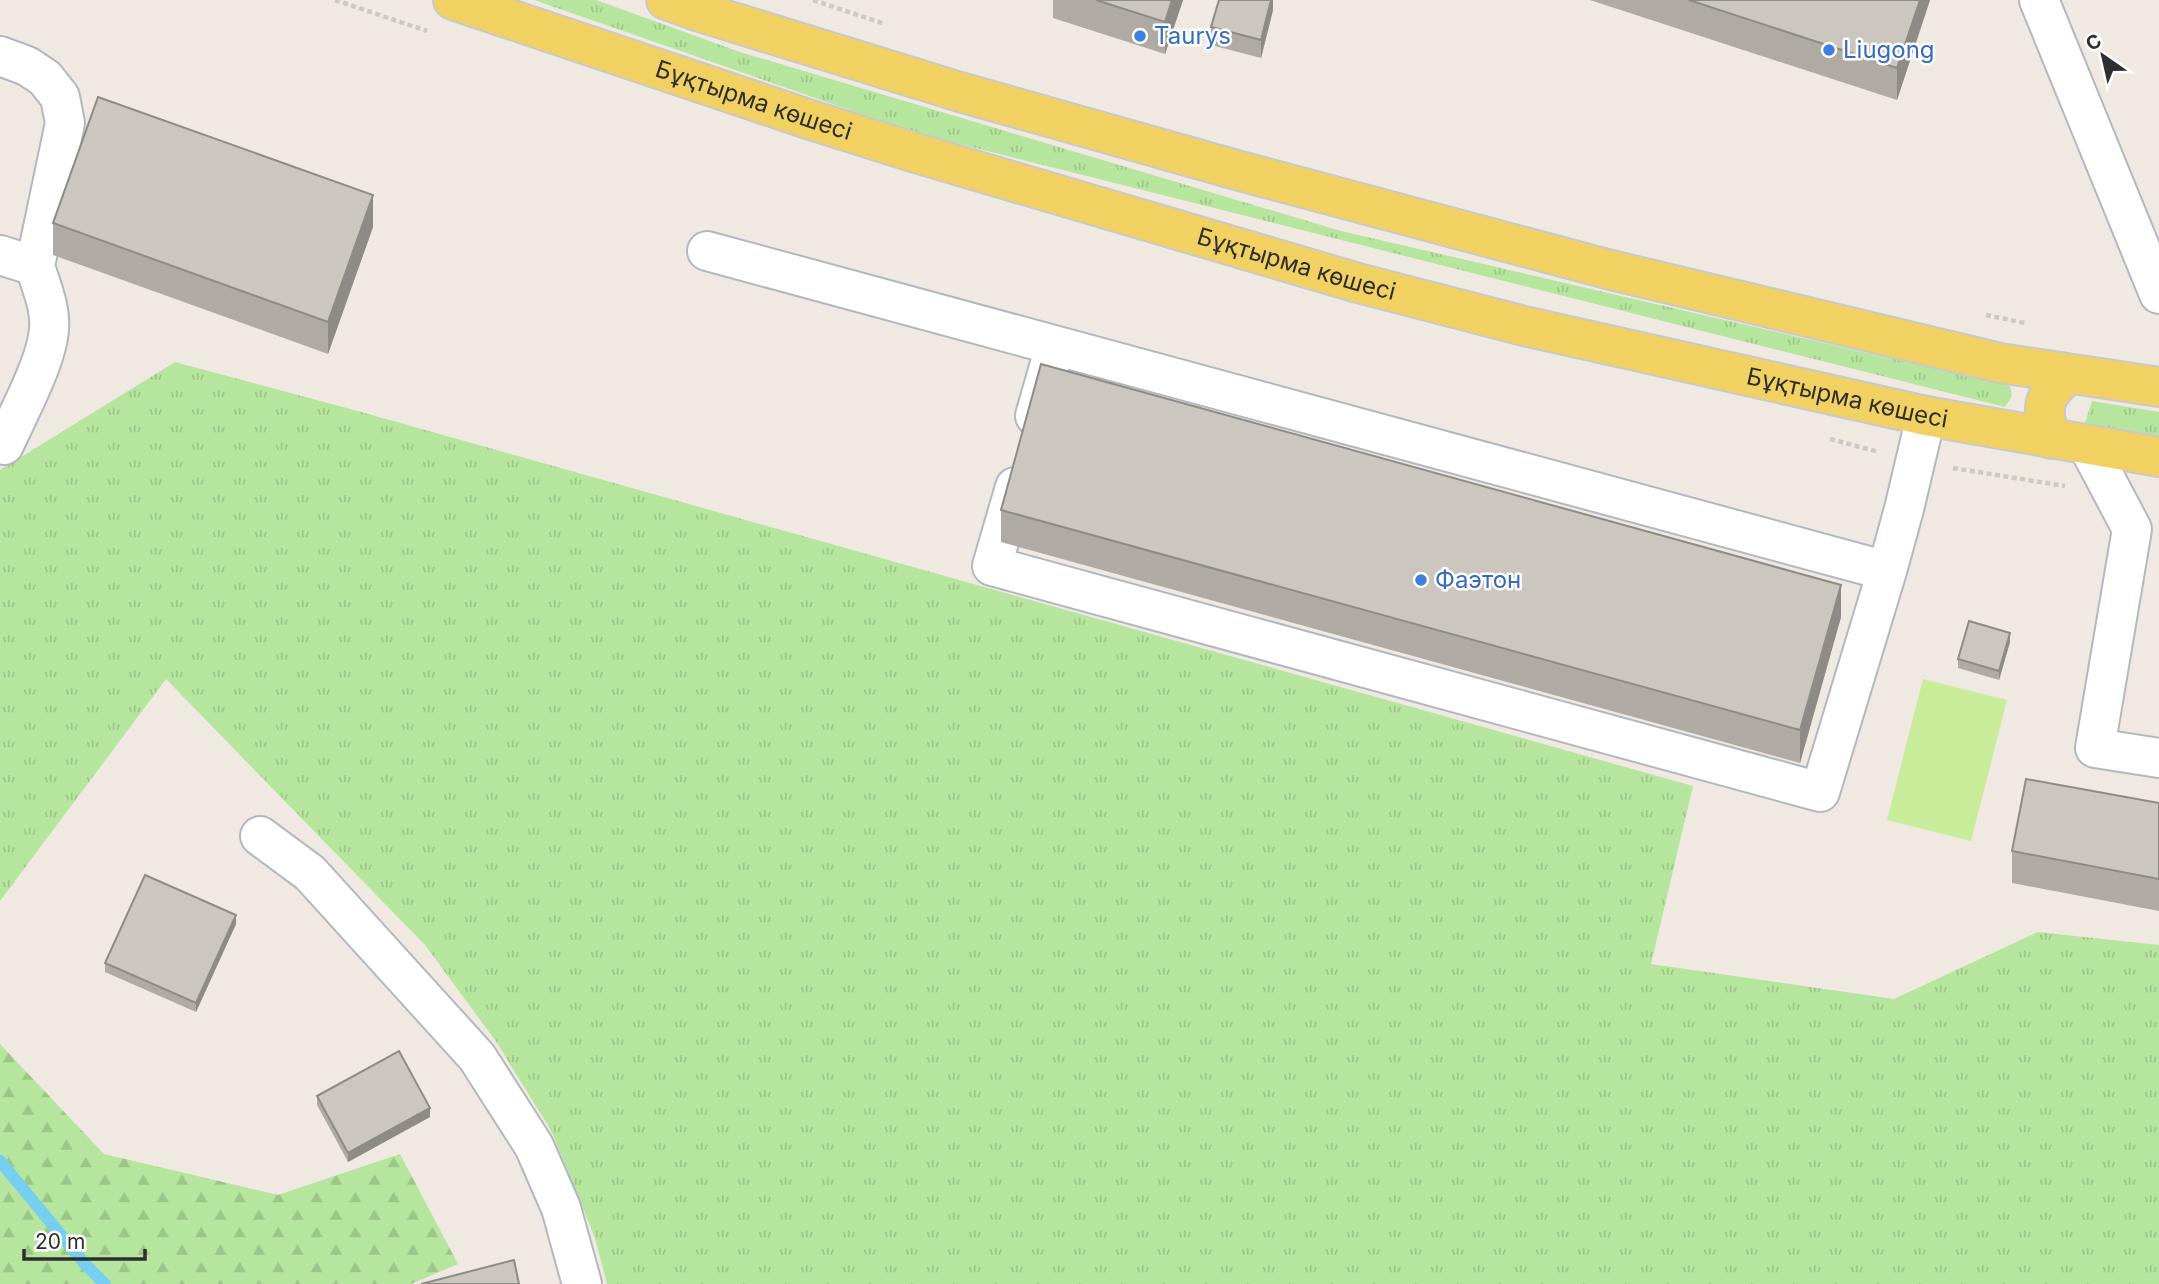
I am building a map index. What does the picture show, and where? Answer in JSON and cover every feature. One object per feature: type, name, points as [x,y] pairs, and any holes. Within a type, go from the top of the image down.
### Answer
[{"type":"main road","name":"Бұқтырма көшесі","points":[[453,0],[916,153],[1358,283],[1537,329],[1926,415],[2159,457]]},
{"type":"main road","points":[[666,0],[960,92],[1542,251],[2000,363],[2159,387]]},
{"type":"main road","points":[[2052,439],[2043,409],[2055,385],[2068,374]]},
{"type":"lane","points":[[2039,0],[2159,294]]},
{"type":"lane","points":[[0,56],[27,66],[45,78],[60,97],[65,123],[18,261],[47,305],[49,328],[44,353],[4,445]]},
{"type":"lane","points":[[707,251],[1887,571]]},
{"type":"lane","points":[[1055,346],[992,566],[1819,793],[1887,571],[1926,415]]},
{"type":"lane","points":[[2088,446],[2132,529],[2095,748],[2159,758]]},
{"type":"lane","points":[[260,836],[310,873],[477,1057],[534,1146],[561,1209],[582,1284]]},
{"type":"path","points":[[813,0],[890,25]]},
{"type":"path","points":[[1983,314],[2037,326]]},
{"type":"green space","points":[[534,0],[596,0],[740,52],[1341,231],[2010,386],[2012,396],[2005,407],[916,133]]},
{"type":"green space","points":[[175,362],[1693,786],[1651,964],[1894,999],[2038,932],[2159,945],[2159,1284],[607,1284],[595,1238],[551,1130],[495,1040],[425,945],[166,679],[0,901],[0,470]]},
{"type":"green space","points":[[2092,401],[2159,412],[2159,440],[2083,429]]},
{"type":"green space","points":[[1923,679],[2007,700],[1971,841],[1887,820]]},
{"type":"green space","points":[[0,1044],[104,1154],[278,1195],[400,1154],[458,1264],[411,1284],[0,1284]]},
{"type":"building","points":[[1096,0],[1172,0],[1165,22]]},
{"type":"building","points":[[1219,0],[1271,0],[1261,40],[1211,27]]},
{"type":"building","points":[[1689,0],[1920,0],[1897,68]]},
{"type":"building","points":[[98,97],[373,195],[328,322],[53,223]]},
{"type":"building","name":"Фаэтон","points":[[1041,364],[1841,585],[1800,730],[1001,510]]},
{"type":"building","points":[[1969,621],[2010,633],[1999,671],[1958,659]]},
{"type":"building","points":[[2026,779],[2159,803],[2159,879],[2012,851]]},
{"type":"building","points":[[145,875],[236,915],[196,1003],[105,963]]},
{"type":"building","points":[[399,1051],[430,1108],[348,1153],[317,1096]]},
{"type":"building","points":[[514,1260],[519,1284],[421,1284]]},
{"type":"waterway","points":[[0,1161],[85,1264],[105,1284]]},
{"type":"place","name":"Taurys","points":[[1140,36]]},
{"type":"place","name":"Liugong","points":[[1829,50]]},
{"type":"place","name":"Фаэтон","points":[[1421,580]]}]
